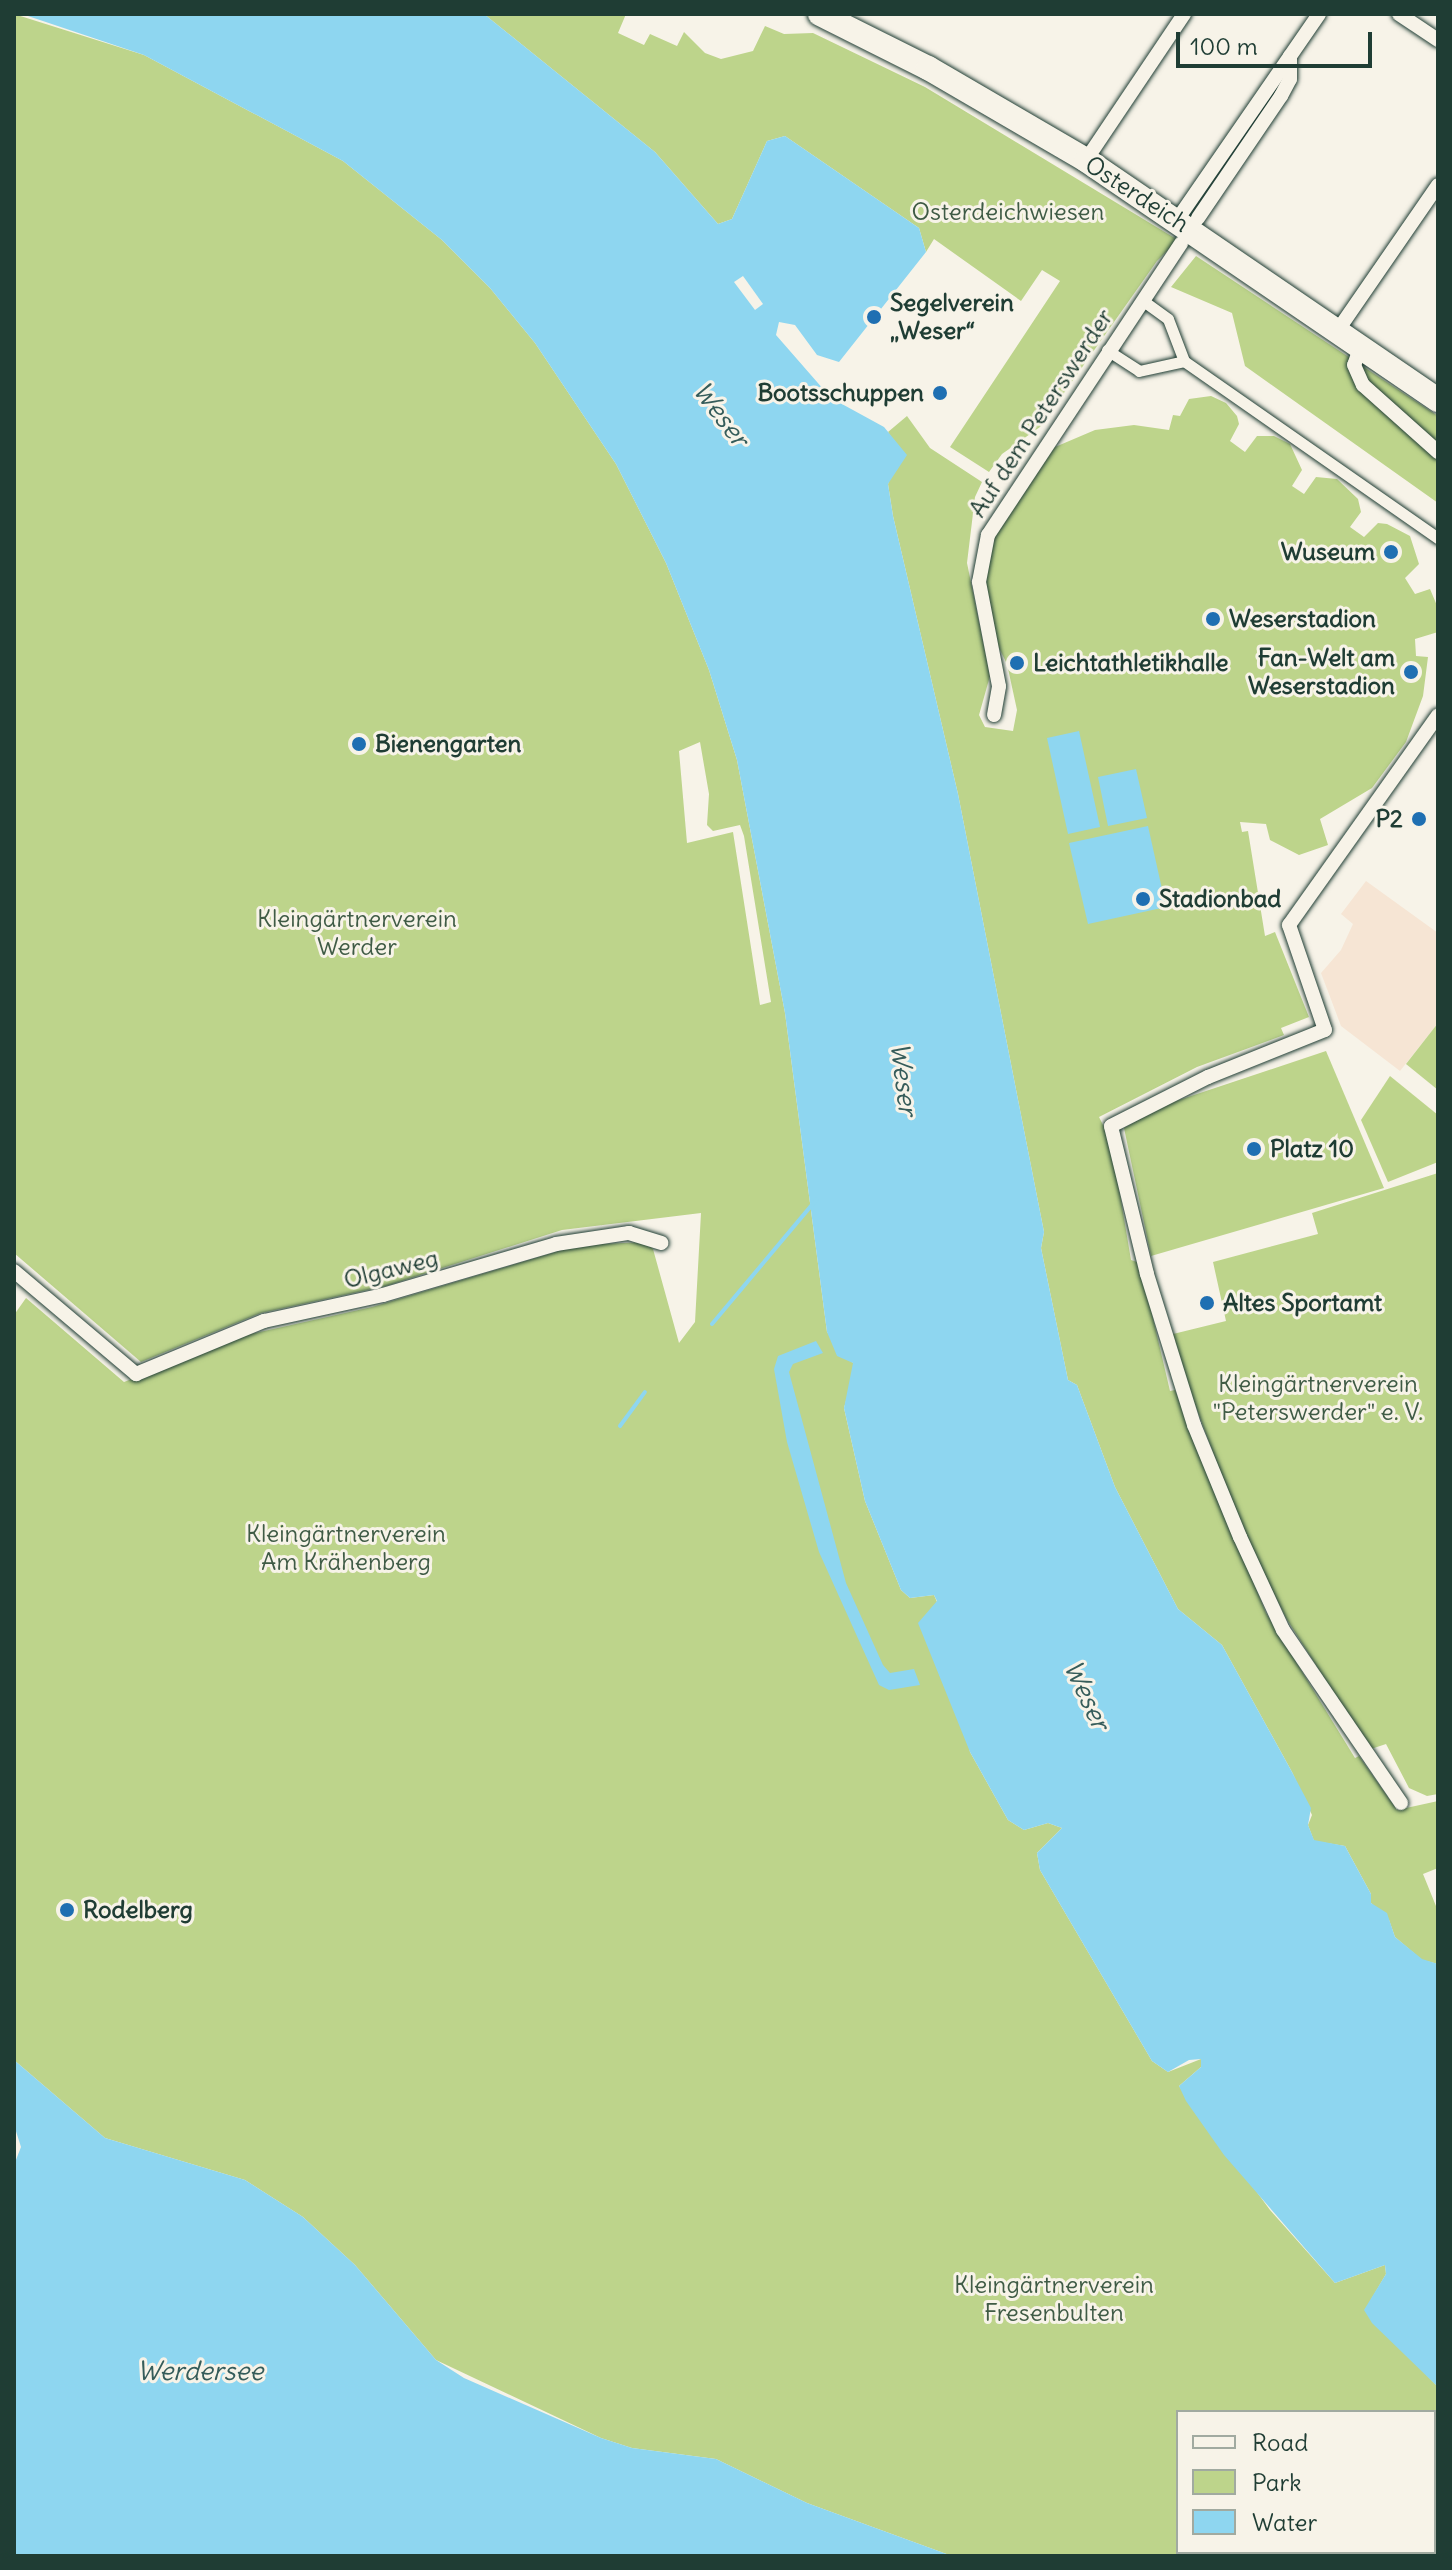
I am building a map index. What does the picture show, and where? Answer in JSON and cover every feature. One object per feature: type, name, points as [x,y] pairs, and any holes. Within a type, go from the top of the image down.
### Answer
[{"type":"main road","name":"Osterdeich","points":[[820,14],[928,68],[1086,160],[1438,400]]},
{"type":"street","points":[[1086,160],[1184,14]]},
{"type":"street","name":"Auf dem Peterswerder","points":[[994,715],[999,686],[979,582],[982,551],[1012,495],[1142,300],[1290,56],[1319,14]]},
{"type":"street","points":[[1399,14],[1438,40]]},
{"type":"street","name":"Auf dem Peterswerder","points":[[1185,227],[1281,96],[1290,79],[1290,56]]},
{"type":"street","points":[[1338,330],[1438,185]]},
{"type":"street","points":[[1142,300],[1168,319],[1184,361],[1438,538]]},
{"type":"street","points":[[1361,346],[1354,365],[1363,385],[1438,452]]},
{"type":"street","points":[[1107,350],[1139,371],[1184,361]]},
{"type":"street","points":[[1401,1803],[1283,1630],[1240,1537],[1194,1425],[1161,1319],[1111,1126],[1208,1077],[1325,1030],[1289,925],[1438,715]]},
{"type":"street","name":"Olgaweg","points":[[14,1271],[136,1374],[264,1321],[396,1291],[556,1244],[629,1233],[661,1243]]},
{"type":"shaded area","points":[[1366,881],[1438,933],[1438,1023],[1400,1071],[1341,1026],[1321,973],[1341,950],[1353,924],[1341,914]]},
{"type":"green space","points":[[14,14],[144,55],[343,161],[442,240],[490,288],[535,343],[616,464],[666,563],[709,670],[737,760],[785,1013],[827,1332],[853,1363],[854,1373],[844,1408],[865,1501],[901,1590],[910,1598],[934,1595],[970,1752],[1008,1820],[1024,1830],[1048,1823],[1062,1828],[1037,1853],[1040,1870],[1152,2061],[1168,2072],[1201,2059],[1201,2067],[1179,2086],[1270,2210],[1335,2283],[1385,2265],[1386,2274],[1365,2310],[1438,2387],[1438,2556],[952,2556],[807,2503],[716,2459],[632,2448],[601,2438],[436,2360],[355,2265],[303,2217],[245,2180],[105,2138],[14,2060],[14,1315],[26,1298],[124,1382],[246,1335],[372,1307],[579,1245],[646,1242],[653,1249],[679,1343],[695,1322],[701,1213],[562,1230],[386,1286],[261,1313],[141,1362],[14,1253]],"holes":[[[700,742],[709,794],[707,825],[713,831],[740,825],[744,836],[771,1002],[760,1005],[733,832],[687,843],[679,751]]]},
{"type":"green space","name":"Osterdeichwiesen","points":[[484,14],[626,14],[618,33],[644,45],[650,34],[677,46],[684,32],[705,53],[721,59],[753,51],[765,26],[784,34],[813,33],[925,87],[1178,240],[1157,261],[1040,427],[1002,454],[989,472],[950,447],[1060,281],[1042,270],[1021,301],[934,239],[926,252],[919,228],[785,136],[767,141],[732,219],[718,224],[655,152]]},
{"type":"green space","points":[[1196,256],[1438,416],[1438,503],[1245,366],[1232,313],[1171,287]]},
{"type":"green space","points":[[1211,396],[1226,403],[1237,416],[1239,424],[1230,441],[1245,452],[1257,436],[1274,436],[1290,444],[1302,470],[1292,486],[1304,494],[1316,477],[1337,479],[1358,499],[1361,512],[1350,527],[1364,537],[1378,523],[1387,524],[1410,536],[1419,564],[1405,578],[1415,594],[1430,589],[1438,608],[1438,632],[1415,639],[1416,656],[1428,657],[1423,696],[1406,742],[1372,788],[1320,819],[1328,845],[1299,855],[1270,840],[1266,824],[1240,822],[1242,832],[1248,831],[1265,936],[1275,932],[1309,1017],[1281,1028],[1284,1035],[1197,1067],[1099,1117],[1111,1141],[1131,1260],[1140,1263],[1170,1391],[1175,1390],[1266,1613],[1355,1758],[1359,1756],[1397,1810],[1438,1801],[1438,1868],[1423,1874],[1438,1911],[1438,1964],[1422,1960],[1395,1937],[1389,1920],[1371,1903],[1371,1894],[1345,1846],[1314,1841],[1308,1825],[1312,1815],[1292,1772],[1222,1645],[1178,1609],[1115,1487],[1077,1385],[1068,1380],[1041,1248],[1044,1232],[958,794],[888,484],[900,451],[888,432],[907,416],[930,448],[982,482],[975,497],[967,563],[990,676],[979,715],[985,727],[1013,731],[1017,710],[1007,664],[989,628],[982,556],[1048,450],[1095,430],[1134,425],[1169,430],[1173,415],[1180,416],[1189,399]]},
{"type":"green space","points":[[1438,1023],[1438,1090],[1406,1064]]},
{"type":"green space","name":"Platz 10","points":[[1326,1051],[1384,1188],[1151,1256],[1124,1128],[1164,1105]]},
{"type":"green space","points":[[1390,1076],[1438,1115],[1438,1162],[1388,1182],[1361,1120]]},
{"type":"green space","name":"Kleingärtnerverein \"Peterswerder\" e. V.","points":[[1438,1173],[1438,1794],[1427,1796],[1409,1788],[1386,1744],[1371,1749],[1365,1742],[1286,1618],[1241,1527],[1169,1335],[1226,1321],[1213,1262],[1318,1234],[1312,1213]]},
{"type":"water","name":"Weser","points":[[22,14],[484,14],[655,152],[718,224],[732,219],[767,141],[785,136],[919,228],[926,252],[839,362],[817,355],[795,325],[779,322],[776,335],[831,398],[884,427],[907,455],[888,484],[893,516],[958,794],[1044,1232],[1041,1248],[1068,1380],[1077,1385],[1115,1487],[1178,1609],[1222,1645],[1292,1772],[1311,1808],[1308,1825],[1314,1840],[1345,1846],[1371,1894],[1371,1903],[1387,1913],[1395,1937],[1422,1959],[1438,1964],[1438,2387],[1372,2323],[1364,2310],[1386,2274],[1385,2265],[1335,2283],[1224,2155],[1186,2101],[1179,2086],[1201,2067],[1201,2059],[1189,2060],[1168,2072],[1152,2061],[1040,1870],[1037,1853],[1062,1828],[1048,1823],[1024,1830],[1008,1820],[970,1752],[918,1623],[937,1601],[934,1595],[910,1598],[901,1590],[865,1501],[844,1408],[853,1363],[837,1356],[827,1332],[785,1013],[737,760],[709,670],[666,563],[616,464],[535,343],[490,288],[442,240],[343,161],[144,55]]},
{"type":"water","points":[[1079,731],[1100,827],[1068,834],[1047,738]]},
{"type":"water","points":[[1136,769],[1147,818],[1108,826],[1098,777]]},
{"type":"water","points":[[1148,826],[1166,907],[1088,924],[1069,843]]},
{"type":"water","points":[[816,1341],[823,1353],[793,1364],[789,1372],[846,1583],[883,1665],[890,1673],[914,1669],[920,1685],[889,1690],[879,1685],[819,1552],[787,1442],[774,1369],[778,1356]]},
{"type":"water","name":"Werdersee","points":[[14,2060],[105,2138],[245,2180],[303,2217],[355,2265],[436,2360],[464,2378],[601,2438],[632,2448],[716,2459],[807,2503],[952,2556],[14,2556],[14,2165],[21,2147],[14,2125]]},
{"type":"pier","points":[[743,276],[763,304],[755,310],[734,282]]},
{"type":"waterway","points":[[712,1324],[816,1200]]},
{"type":"waterway","points":[[620,1426],[645,1392]]},
{"type":"place","name":"Segelverein „Weser“","points":[[874,317]]},
{"type":"place","name":"Bootsschuppen","points":[[940,393]]},
{"type":"place","name":"Wuseum","points":[[1391,552]]},
{"type":"place","name":"Weserstadion","points":[[1213,619]]},
{"type":"place","name":"Leichtathletikhalle","points":[[1017,663]]},
{"type":"place","name":"Fan-Welt am Weserstadion","points":[[1411,672]]},
{"type":"place","name":"Bienengarten","points":[[359,744]]},
{"type":"place","name":"P2","points":[[1419,819]]},
{"type":"place","name":"Stadionbad","points":[[1143,899]]},
{"type":"place","name":"Platz 10","points":[[1254,1149]]},
{"type":"place","name":"Altes Sportamt","points":[[1207,1303]]},
{"type":"place","name":"Rodelberg","points":[[67,1910]]},
{"type":"park label","name":"Kleingärtnerverein Werder","points":[[357,933]]},
{"type":"park label","name":"Kleingärtnerverein Am Krähenberg","points":[[346,1548]]},
{"type":"park label","name":"Kleingärtnerverein Fresenbulten","points":[[1054,2299]]}]
